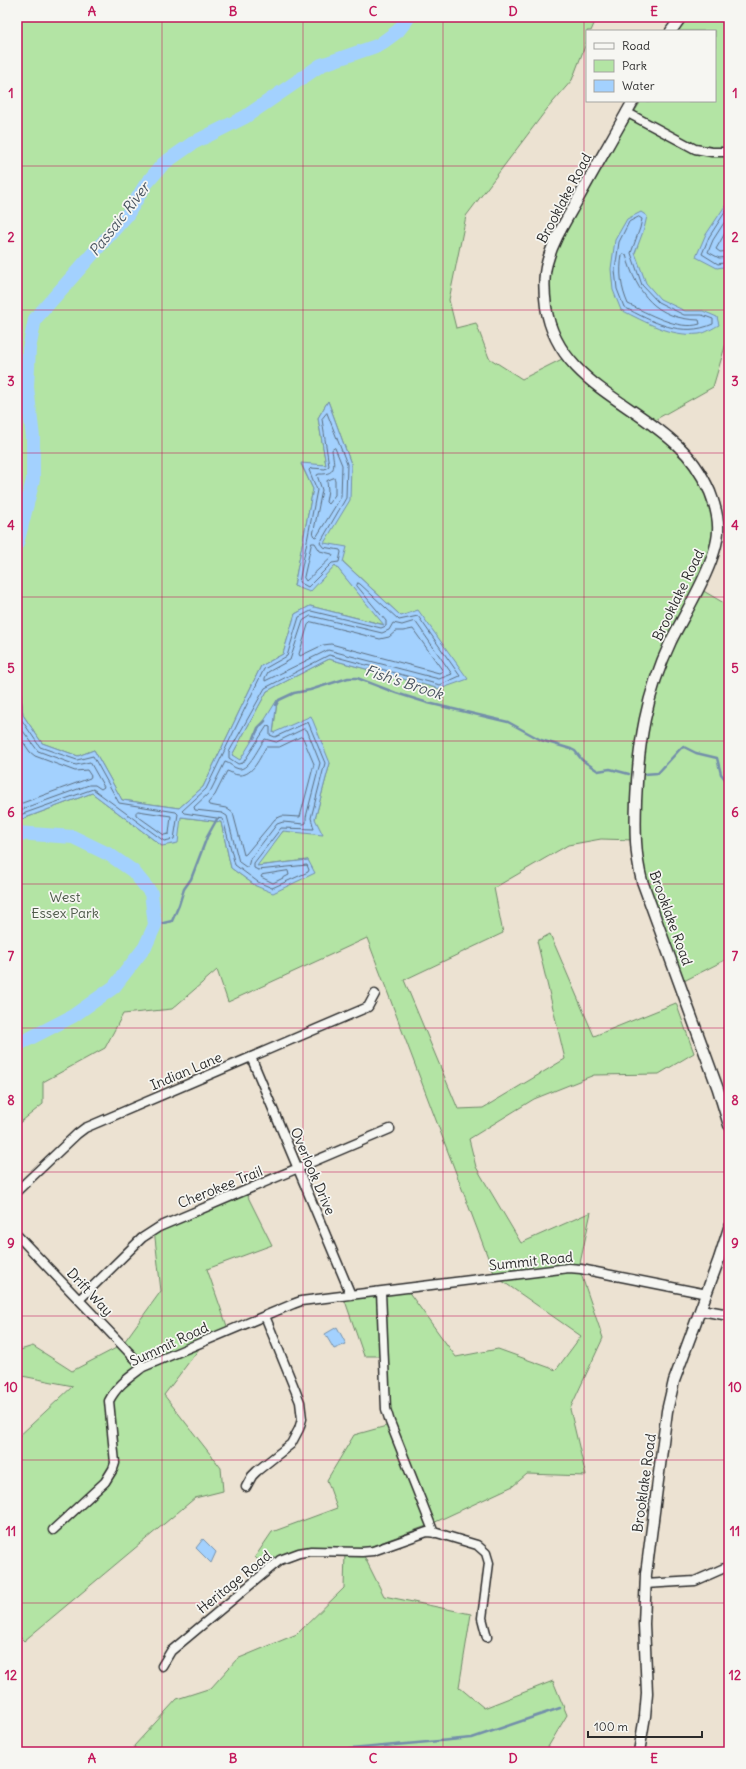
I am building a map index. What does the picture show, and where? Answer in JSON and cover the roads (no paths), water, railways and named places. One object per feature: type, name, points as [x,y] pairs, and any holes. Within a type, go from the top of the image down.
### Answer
[{"type":"street","points":[[672,30],[681,17]]},
{"type":"street","name":"Brooklake Road","points":[[631,102],[554,242],[544,273],[544,294],[550,324],[555,339],[566,357],[590,381],[661,432],[682,450],[699,471],[705,482],[717,516],[719,530],[714,553],[670,643],[646,707],[638,762],[636,847],[642,881],[719,1092],[729,1125]]},
{"type":"street","points":[[626,112],[695,149],[712,152],[729,152]]},
{"type":"street","name":"Indian Lane","points":[[17,1191],[76,1134],[85,1128],[368,1007],[375,994]]},
{"type":"street","name":"Overlook Drive","points":[[251,1057],[351,1295]]},
{"type":"street","name":"Cherokee Trail","points":[[80,1300],[142,1238],[159,1227],[390,1129]]},
{"type":"street","name":"Brooklake Road","points":[[639,1752],[647,1693],[644,1624],[645,1584],[671,1392],[707,1294],[729,1228]]},
{"type":"street","name":"Drift Way","points":[[17,1235],[143,1367]]},
{"type":"street","name":"Summit Road","points":[[52,1530],[109,1477],[115,1463],[109,1401],[112,1394],[124,1381],[143,1367],[301,1301],[575,1268],[707,1294]]},
{"type":"street","points":[[381,1292],[386,1409],[434,1533]]},
{"type":"street","points":[[701,1310],[729,1315]]},
{"type":"street","points":[[246,1487],[252,1476],[257,1471],[291,1444],[299,1429],[302,1419],[300,1402],[265,1316]]},
{"type":"street","name":"Heritage Road","points":[[162,1666],[171,1651],[280,1560],[299,1553],[311,1551],[374,1551],[418,1534],[434,1533],[477,1545],[486,1553],[489,1563],[482,1618],[487,1637]]},
{"type":"street","points":[[645,1584],[694,1581],[729,1566]]},
{"type":"water","points":[[729,200],[729,266],[717,268],[696,257],[705,236]]},
{"type":"water","points":[[641,212],[647,216],[635,253],[646,283],[660,299],[685,311],[703,311],[717,317],[719,325],[707,332],[699,334],[678,333],[658,328],[621,310],[613,290],[611,269],[615,240],[627,219]]},
{"type":"water","points":[[328,401],[351,464],[350,500],[324,543],[347,547],[343,562],[401,616],[418,610],[468,679],[440,689],[329,659],[267,691],[232,755],[240,760],[277,700],[273,733],[311,716],[330,763],[315,819],[323,835],[283,831],[257,866],[308,860],[315,873],[273,893],[256,886],[231,868],[221,822],[181,817],[178,843],[162,846],[92,793],[17,821],[17,659],[23,715],[42,743],[78,756],[94,750],[122,800],[179,808],[203,787],[261,666],[283,654],[295,614],[310,606],[384,625],[335,565],[310,592],[294,586],[313,489],[301,463],[326,465],[318,418]]},
{"type":"water","points":[[337,1327],[346,1344],[334,1349],[325,1334]]},
{"type":"water","points":[[203,1539],[216,1552],[211,1563],[196,1548]]},
{"type":"waterway","name":"Passaic River","points":[[17,544],[33,480],[33,437],[27,387],[29,349],[35,319],[127,215],[146,184],[163,164],[193,143],[245,117],[321,65],[379,45],[398,31],[409,17]]},
{"type":"waterway","name":"Fish's Brook","points":[[276,705],[279,700],[294,693],[310,690],[348,678],[357,678],[428,703],[508,722],[541,740],[575,751],[582,760],[598,771],[610,769],[629,774]]},
{"type":"waterway","name":"Fish's Brook","points":[[254,738],[258,728],[265,721]]},
{"type":"waterway","name":"Fish's Brook","points":[[644,774],[658,773],[681,748],[684,747],[696,753],[717,758],[721,774],[729,784]]},
{"type":"waterway","name":"Fish's Brook","points":[[155,925],[172,921],[184,889],[191,879],[207,837],[217,819]]},
{"type":"waterway","name":"Fish's Brook","points":[[17,833],[73,837],[110,855],[133,871],[151,893],[155,925],[145,947],[114,987],[73,1016],[17,1045]]},
{"type":"waterway","points":[[318,1752],[472,1738],[560,1708]]},
{"type":"park label","name":"West Essex Park","points":[[65,906]]}]
